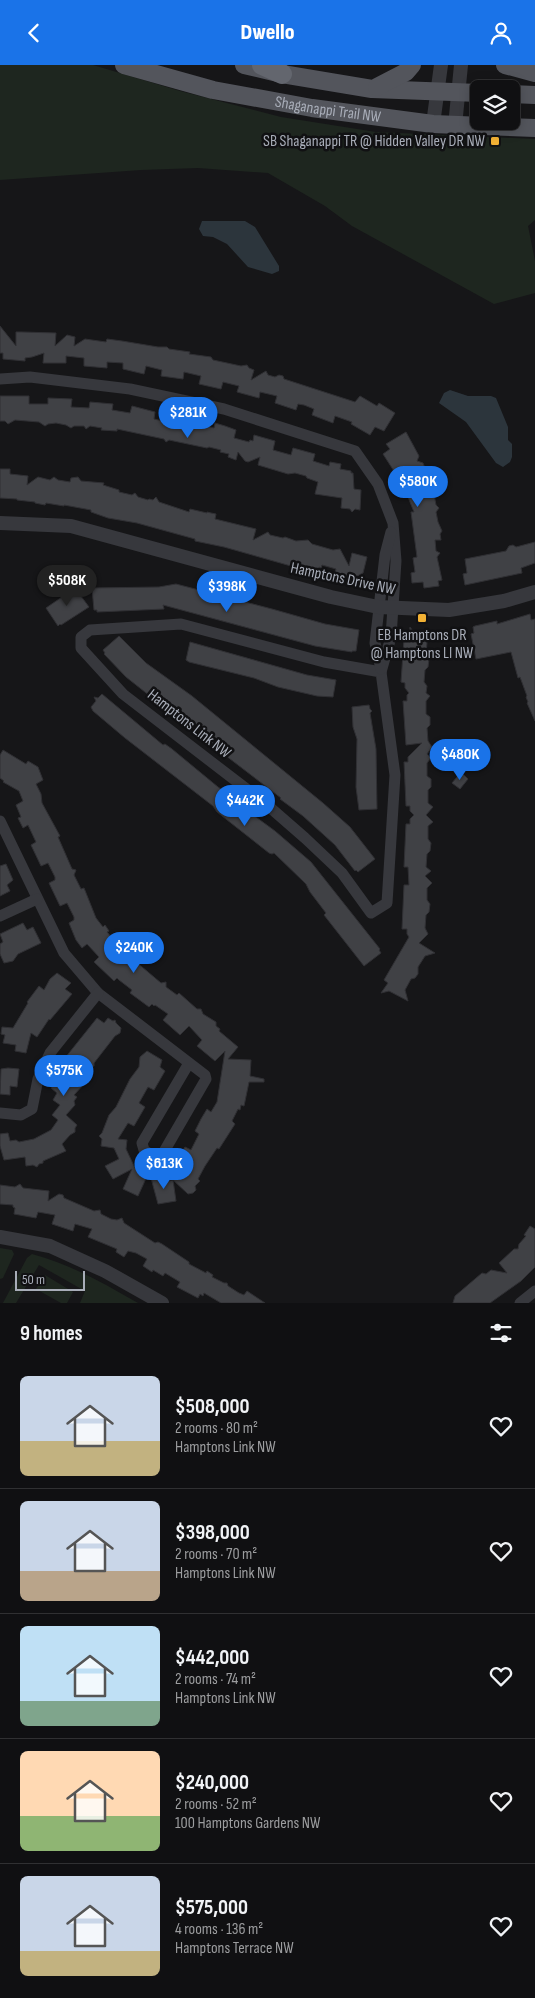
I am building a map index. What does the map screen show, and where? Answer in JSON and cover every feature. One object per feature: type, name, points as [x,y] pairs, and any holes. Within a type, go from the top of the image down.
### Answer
[{"type":"highway","points":[[262,65],[282,73]]},
{"type":"main road","name":"Shaganappi Trail NW","points":[[124,65],[213,90],[312,108],[455,126],[535,128]]},
{"type":"main road","name":"Shaganappi Trail NW","points":[[244,65],[372,89],[470,92]]},
{"type":"main road","points":[[372,89],[406,72],[412,65]]},
{"type":"main road","points":[[505,65],[535,73]]},
{"type":"main road","points":[[520,94],[535,95]]},
{"type":"street","points":[[433,124],[441,65]]},
{"type":"street","points":[[455,126],[462,65]]},
{"type":"street","name":"Hamptons Link NW","points":[[0,379],[30,377],[130,389],[224,409],[356,451],[378,484],[393,523],[396,561],[391,637],[382,672]]},
{"type":"street","name":"Hamptons Drive NW","points":[[0,523],[71,526],[331,597],[378,607],[449,610],[504,601],[535,592]]},
{"type":"street","name":"Hamptons Link NW","points":[[382,672],[324,662],[181,624],[90,630],[81,637],[81,648],[123,694],[266,804],[305,838],[342,873],[372,913],[387,903],[395,775],[382,672],[375,643],[385,555],[393,523]]},
{"type":"street","points":[[0,821],[64,953],[98,993],[205,1075],[206,1079],[162,1155],[156,1158],[144,1150],[142,1143],[189,1063]]},
{"type":"street","points":[[0,916],[37,899]]},
{"type":"street","points":[[0,1113],[21,1115],[32,1109],[38,1079],[50,1053],[98,993]]},
{"type":"street","points":[[0,1237],[50,1246],[105,1271],[162,1303]]},
{"type":"street","points":[[520,1303],[535,1291]]},
{"type":"shaded area","points":[[0,65],[93,65],[180,91],[281,117],[376,132],[535,139],[535,220],[528,226],[535,261],[535,293],[494,304],[352,226],[325,206],[268,173],[198,168],[0,180]]},
{"type":"shaded area","points":[[202,221],[245,221],[255,227],[279,266],[279,271],[272,274],[248,267],[227,244],[213,237],[203,236],[199,229]]},
{"type":"shaded area","points":[[450,390],[468,396],[491,396],[496,398],[508,427],[508,440],[512,444],[510,462],[503,467],[496,463],[466,422],[439,403],[444,393]]},
{"type":"shaded area","points":[[0,1248],[12,1250],[14,1254],[3,1278],[0,1279]]},
{"type":"shaded area","points":[[32,1254],[46,1258],[99,1281],[138,1303],[80,1303],[85,1291],[39,1265],[16,1303],[3,1303],[27,1258]]},
{"type":"shaded area","points":[[45,1275],[73,1292],[67,1303],[61,1303],[36,1289]]},
{"type":"building","points":[[0,326],[16,346],[16,332],[22,332],[56,333],[55,346],[67,335],[75,337],[74,346],[85,339],[106,342],[107,339],[167,347],[169,349],[190,352],[189,354],[211,357],[213,360],[241,366],[247,365],[254,370],[251,380],[266,371],[268,375],[275,377],[283,376],[284,379],[355,402],[360,396],[377,406],[379,403],[395,413],[384,431],[375,427],[370,435],[351,424],[352,422],[335,416],[333,423],[312,415],[314,409],[304,405],[298,404],[296,410],[275,403],[277,396],[260,392],[259,398],[237,392],[239,386],[223,382],[221,389],[199,384],[201,376],[184,372],[183,379],[161,376],[162,370],[146,366],[144,374],[123,369],[123,363],[107,362],[107,368],[84,366],[84,358],[66,356],[66,363],[43,363],[44,353],[25,358],[25,361],[3,359],[3,353],[0,353]]},
{"type":"building","points":[[0,396],[29,396],[29,404],[48,404],[48,398],[72,399],[71,407],[89,408],[90,402],[113,404],[112,410],[130,413],[132,406],[155,412],[154,419],[172,421],[173,415],[196,418],[195,423],[214,428],[215,423],[236,430],[234,438],[249,442],[250,440],[253,441],[254,435],[275,441],[273,450],[291,455],[293,448],[315,454],[313,461],[329,466],[330,462],[341,464],[340,469],[351,471],[353,473],[354,489],[361,490],[360,510],[355,509],[352,512],[350,509],[341,508],[342,498],[315,494],[318,482],[306,476],[295,473],[288,474],[258,465],[260,457],[248,462],[238,452],[236,460],[228,457],[229,454],[220,452],[221,450],[169,440],[166,442],[164,439],[117,429],[117,431],[101,430],[102,428],[90,426],[86,429],[84,426],[74,426],[71,428],[56,423],[45,426],[39,422],[15,420],[8,424],[5,421],[0,421]]},
{"type":"building","points":[[406,432],[419,456],[417,461],[423,463],[429,478],[431,478],[436,505],[439,508],[436,512],[442,531],[440,534],[441,540],[435,540],[436,551],[440,553],[437,557],[442,580],[438,581],[439,586],[424,588],[423,582],[412,583],[411,573],[415,572],[413,558],[417,557],[411,512],[414,512],[402,482],[383,454],[390,449],[386,444]]},
{"type":"building","points":[[0,469],[10,469],[10,474],[28,476],[27,485],[38,477],[50,480],[54,477],[58,480],[70,482],[71,478],[78,477],[81,481],[104,483],[103,485],[119,490],[119,492],[132,495],[135,493],[138,497],[148,500],[153,500],[156,497],[159,502],[189,512],[190,509],[216,514],[215,519],[256,529],[253,540],[268,532],[270,535],[296,541],[308,540],[312,544],[333,550],[340,549],[349,566],[352,553],[367,557],[363,573],[357,576],[355,581],[343,579],[334,577],[336,569],[322,565],[317,572],[298,568],[224,547],[195,541],[195,539],[137,523],[108,518],[91,512],[91,510],[0,498]]},
{"type":"building","points":[[535,542],[535,563],[521,568],[522,573],[465,585],[463,574],[467,573],[465,559],[506,551],[509,546],[513,545],[516,547]]},
{"type":"building","points":[[176,584],[325,624],[359,630],[356,651],[315,646],[163,605],[164,609],[97,612],[97,610],[94,610],[92,588],[159,587]]},
{"type":"building","points":[[75,588],[89,607],[58,626],[46,608]]},
{"type":"building","points":[[530,614],[531,620],[535,619],[535,721],[527,703],[527,696],[520,677],[518,678],[511,652],[476,659],[471,634],[474,633],[473,627],[475,626],[497,621],[497,624]]},
{"type":"building","points":[[410,627],[415,634],[436,635],[427,642],[426,655],[429,659],[428,667],[425,670],[424,682],[427,686],[426,693],[430,696],[426,701],[426,714],[430,717],[430,725],[427,728],[428,741],[432,747],[427,754],[431,758],[427,763],[427,776],[431,779],[431,787],[428,790],[428,803],[433,807],[426,815],[433,822],[428,826],[428,839],[431,843],[430,851],[427,854],[426,867],[431,871],[425,876],[432,883],[427,888],[427,900],[430,904],[429,912],[426,915],[425,928],[428,934],[419,943],[435,953],[425,956],[418,967],[418,974],[415,978],[411,979],[405,990],[408,1001],[389,991],[381,993],[388,983],[384,980],[409,937],[407,929],[402,929],[404,885],[409,885],[408,867],[404,867],[406,824],[410,824],[410,819],[414,815],[410,811],[410,806],[406,806],[404,762],[408,762],[408,757],[422,743],[406,745],[403,701],[407,701],[409,693],[405,688],[405,683],[401,682],[404,639],[409,639]]},
{"type":"building","points":[[119,636],[146,663],[192,696],[323,803],[350,827],[375,859],[358,872],[355,871],[335,845],[303,816],[221,752],[154,696],[151,694],[150,696],[126,677],[104,654],[103,650]]},
{"type":"building","points":[[190,642],[307,675],[336,680],[333,697],[317,696],[278,687],[254,678],[189,662],[186,660]]},
{"type":"building","points":[[102,694],[163,745],[165,744],[172,749],[218,787],[247,807],[245,809],[275,831],[311,862],[380,949],[381,953],[364,966],[324,915],[326,913],[306,884],[274,853],[269,853],[93,711],[91,707],[96,701],[94,697],[98,698]]},
{"type":"building","points":[[369,705],[372,711],[370,713],[376,749],[377,809],[359,810],[356,787],[357,739],[353,727],[352,707]]},
{"type":"building","points":[[3,750],[26,764],[28,761],[38,767],[43,780],[36,784],[41,794],[42,803],[60,836],[58,837],[72,869],[76,870],[74,875],[81,889],[84,888],[96,918],[103,927],[105,925],[109,931],[107,932],[118,945],[107,954],[126,953],[130,956],[130,962],[135,961],[161,983],[166,982],[166,987],[177,995],[179,993],[197,1009],[201,1009],[203,1014],[216,1022],[216,1026],[220,1029],[219,1031],[238,1047],[228,1059],[251,1060],[250,1076],[264,1079],[264,1082],[249,1082],[244,1106],[241,1105],[240,1110],[238,1109],[232,1121],[235,1124],[219,1149],[217,1148],[205,1166],[198,1179],[200,1181],[195,1186],[196,1190],[193,1193],[188,1194],[173,1180],[186,1177],[173,1166],[185,1147],[191,1150],[199,1134],[195,1131],[201,1119],[207,1109],[211,1112],[217,1102],[225,1051],[215,1061],[197,1046],[202,1040],[189,1026],[180,1035],[163,1020],[168,1014],[155,1005],[152,1004],[149,1007],[130,993],[132,990],[117,978],[114,981],[94,962],[99,957],[87,944],[82,948],[76,940],[69,923],[74,920],[74,917],[67,903],[60,906],[49,883],[55,880],[55,877],[48,863],[41,866],[31,845],[36,842],[28,825],[23,828],[18,818],[21,817],[16,805],[23,801],[19,791],[3,782],[0,778],[0,755]]},
{"type":"building","points":[[461,772],[468,779],[460,789],[452,783]]},
{"type":"building","points":[[6,864],[13,880],[7,885],[10,891],[0,896],[0,866]]},
{"type":"building","points":[[23,923],[27,930],[33,927],[41,943],[18,954],[13,961],[4,963],[0,954],[0,944],[3,942],[0,934]]},
{"type":"building","points":[[57,973],[71,983],[65,989],[72,994],[49,1019],[37,1037],[31,1033],[26,1053],[15,1051],[16,1045],[3,1043],[5,1035],[1,1034],[2,1027],[13,1028],[27,1002],[39,986],[44,990],[50,979]]},
{"type":"building","points":[[97,1018],[104,1023],[108,1018],[113,1021],[115,1020],[121,1028],[120,1033],[115,1036],[94,1063],[94,1066],[84,1075],[87,1078],[85,1083],[74,1095],[77,1097],[74,1101],[75,1105],[66,1115],[77,1125],[75,1132],[62,1144],[66,1151],[43,1161],[37,1167],[33,1165],[26,1166],[25,1157],[4,1160],[0,1146],[0,1134],[8,1133],[10,1141],[16,1140],[19,1142],[34,1139],[51,1130],[58,1120],[52,1115],[60,1105],[53,1100],[57,1093],[51,1088],[59,1079],[56,1077],[69,1061],[65,1058]]},
{"type":"building","points":[[147,1051],[162,1060],[160,1067],[165,1071],[154,1090],[148,1087],[139,1103],[145,1107],[134,1126],[128,1123],[118,1139],[127,1140],[126,1149],[135,1168],[148,1174],[138,1196],[123,1189],[132,1169],[113,1179],[105,1166],[119,1159],[114,1148],[101,1146],[102,1139],[99,1136],[109,1115],[116,1107],[130,1079],[139,1067],[140,1057]]},
{"type":"building","points":[[1,1069],[19,1069],[17,1087],[10,1086],[10,1095],[0,1094]]},
{"type":"building","points":[[164,1176],[165,1182],[173,1180],[176,1201],[158,1204],[151,1178]]},
{"type":"building","points":[[20,1184],[23,1188],[49,1191],[48,1201],[59,1194],[94,1211],[100,1210],[101,1214],[111,1219],[117,1220],[122,1218],[124,1223],[155,1243],[162,1244],[189,1262],[189,1264],[206,1273],[207,1271],[213,1275],[212,1277],[227,1283],[228,1286],[239,1293],[244,1295],[247,1291],[265,1303],[221,1303],[204,1293],[203,1296],[200,1294],[198,1298],[177,1287],[180,1282],[165,1273],[163,1276],[143,1266],[147,1259],[128,1251],[124,1257],[116,1252],[117,1249],[88,1237],[92,1229],[75,1224],[73,1231],[52,1224],[55,1215],[38,1212],[36,1218],[14,1214],[15,1208],[13,1205],[0,1204],[0,1185],[15,1187]]},
{"type":"building","points":[[530,1226],[535,1229],[535,1267],[521,1281],[490,1303],[453,1303],[455,1296],[482,1273],[486,1274],[491,1270],[507,1273],[499,1263],[514,1249],[518,1249]]},
{"type":"place","name":"SB Shaganappi TR @ Hidden Valley DR NW","points":[[495,141]]},
{"type":"place","name":"EB Hamptons DR @ Hamptons LI NW","points":[[422,618]]}]
